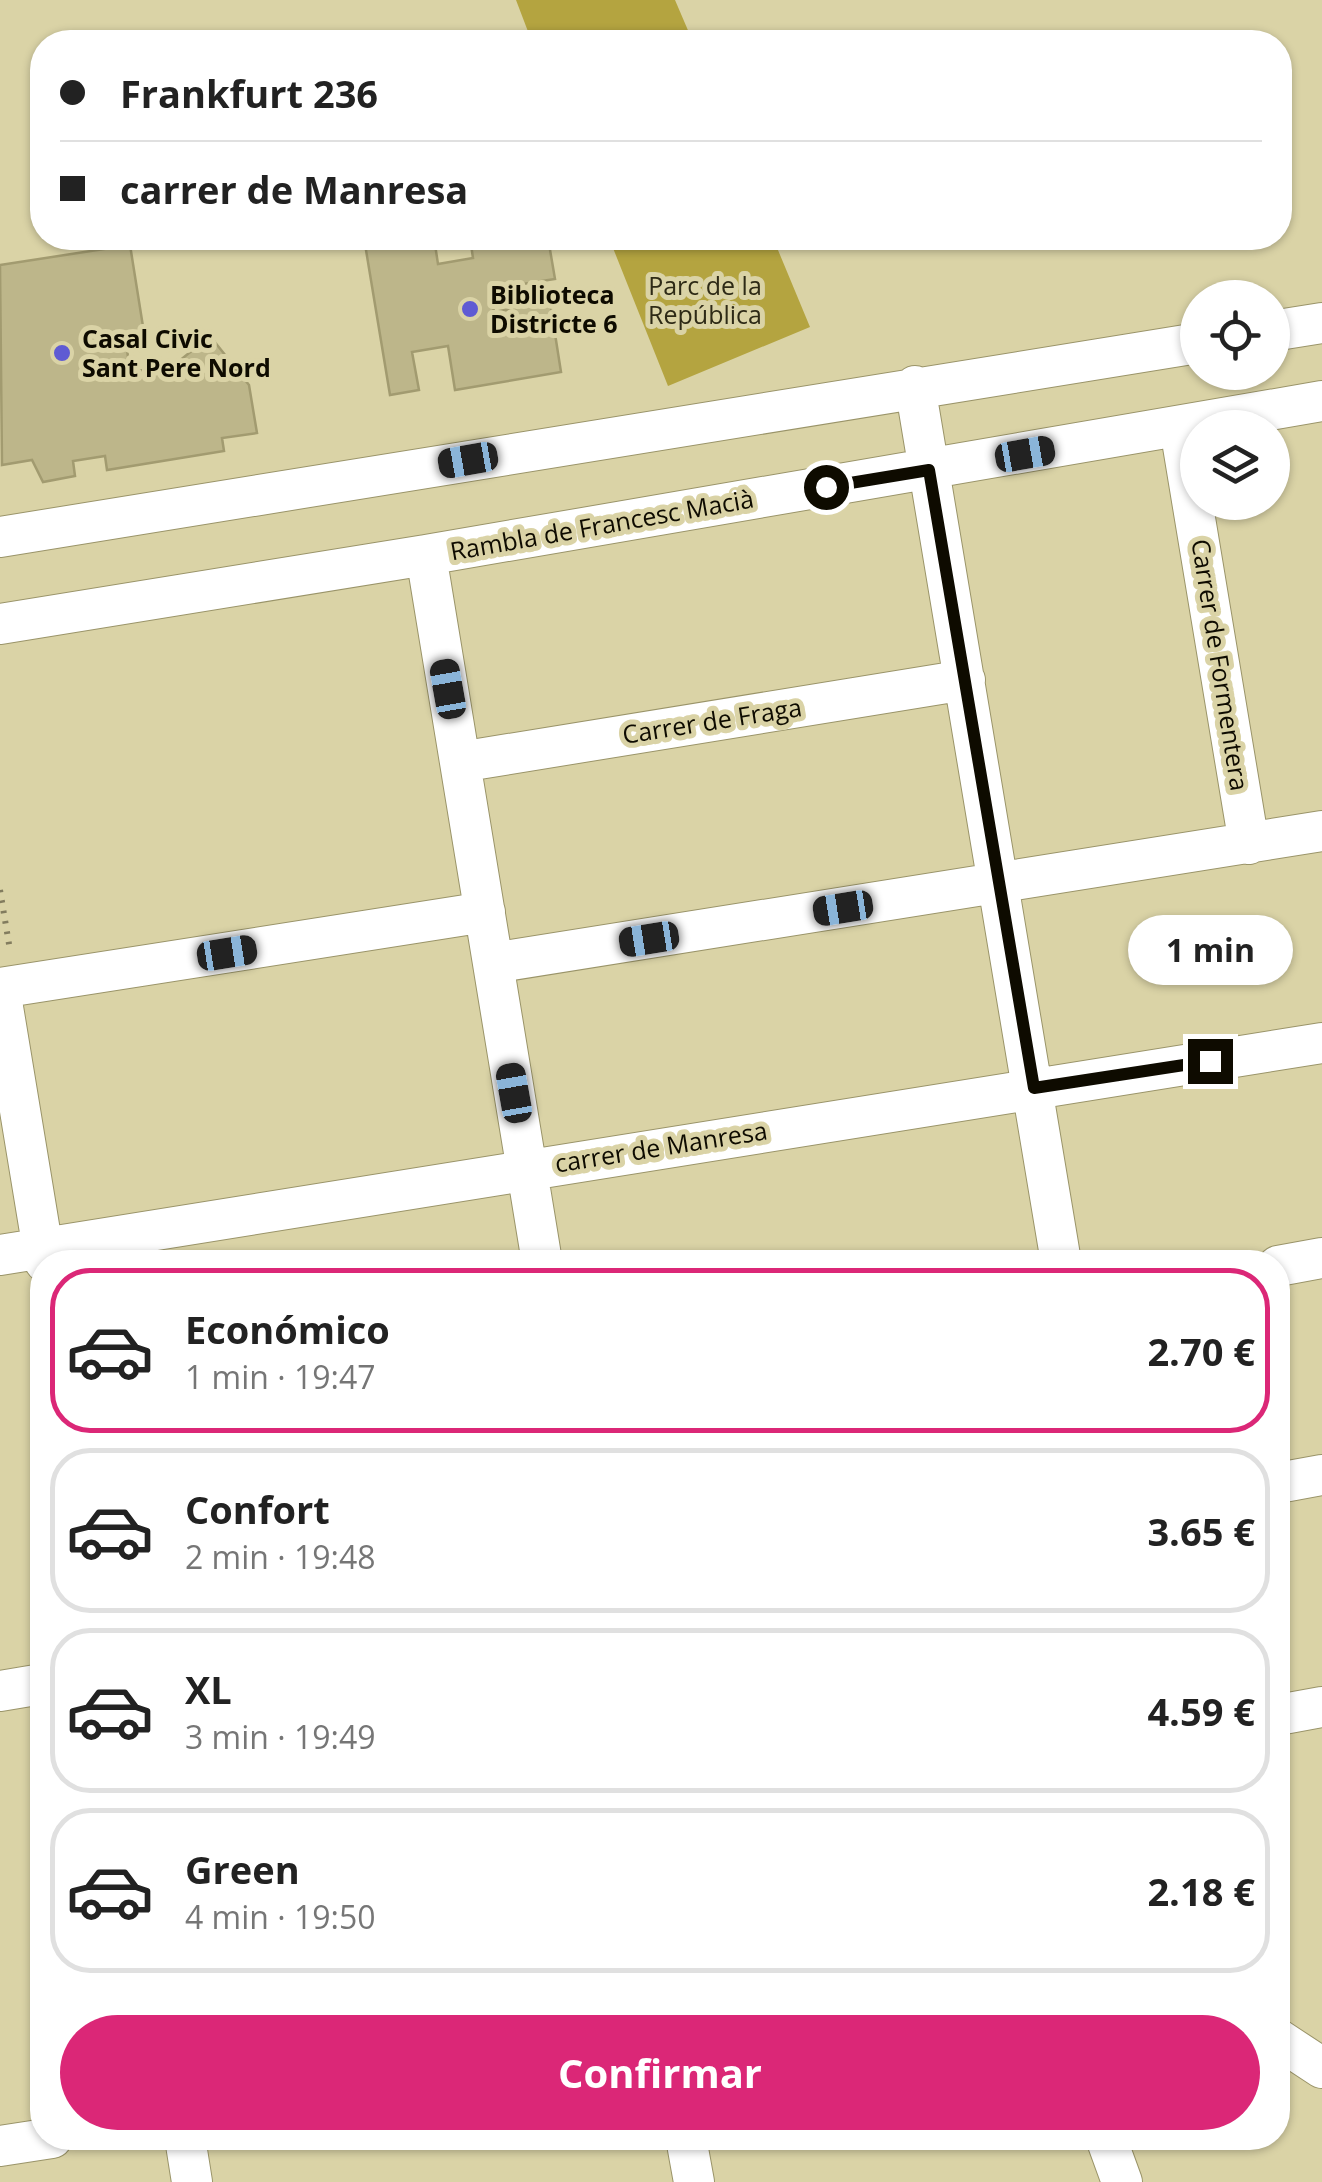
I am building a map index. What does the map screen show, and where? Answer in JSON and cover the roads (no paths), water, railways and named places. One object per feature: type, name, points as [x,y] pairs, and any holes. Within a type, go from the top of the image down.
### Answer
[{"type":"street","points":[[1290,328],[1322,324]]},
{"type":"street","points":[[0,537],[1180,346]]},
{"type":"street","points":[[915,386],[1058,1250]]},
{"type":"street","name":"Rambla de Francesc Macià","points":[[1275,410],[1322,401]]},
{"type":"street","name":"Rambla de Francesc Macià","points":[[0,624],[1180,428]]},
{"type":"street","name":"Carrer de Formentera","points":[[1195,520],[1249,844]]},
{"type":"street","points":[[426,555],[540,1250]]},
{"type":"street","name":"Carrer de Fraga","points":[[460,762],[965,680]]},
{"type":"street","points":[[493,963],[1322,831]]},
{"type":"street","points":[[43,1250],[0,988],[485,912]]},
{"type":"street","name":"carrer de Manresa","points":[[72,1250],[527,1168],[1322,1043]]},
{"type":"street","name":"carrer de Manresa","points":[[0,1256],[30,1255]]},
{"type":"street","points":[[1290,1264],[1322,1258]]},
{"type":"street","points":[[1290,1481],[1322,1475]]},
{"type":"street","points":[[0,1691],[30,1686]]},
{"type":"street","points":[[1290,1713],[1322,1707]]},
{"type":"street","points":[[1290,2047],[1322,2068]]},
{"type":"street","points":[[0,2146],[30,2141]]},
{"type":"street","points":[[187,2150],[192,2182]]},
{"type":"street","points":[[688,2150],[694,2182]]},
{"type":"street","points":[[1110,2150],[1122,2182]]},
{"type":"place","name":"Biblioteca Districte 6","points":[[470,309]]},
{"type":"place","name":"Casal Civic Sant Pere Nord","points":[[62,353]]},
{"type":"park label","name":"Parc de la República","points":[[705,300]]}]
